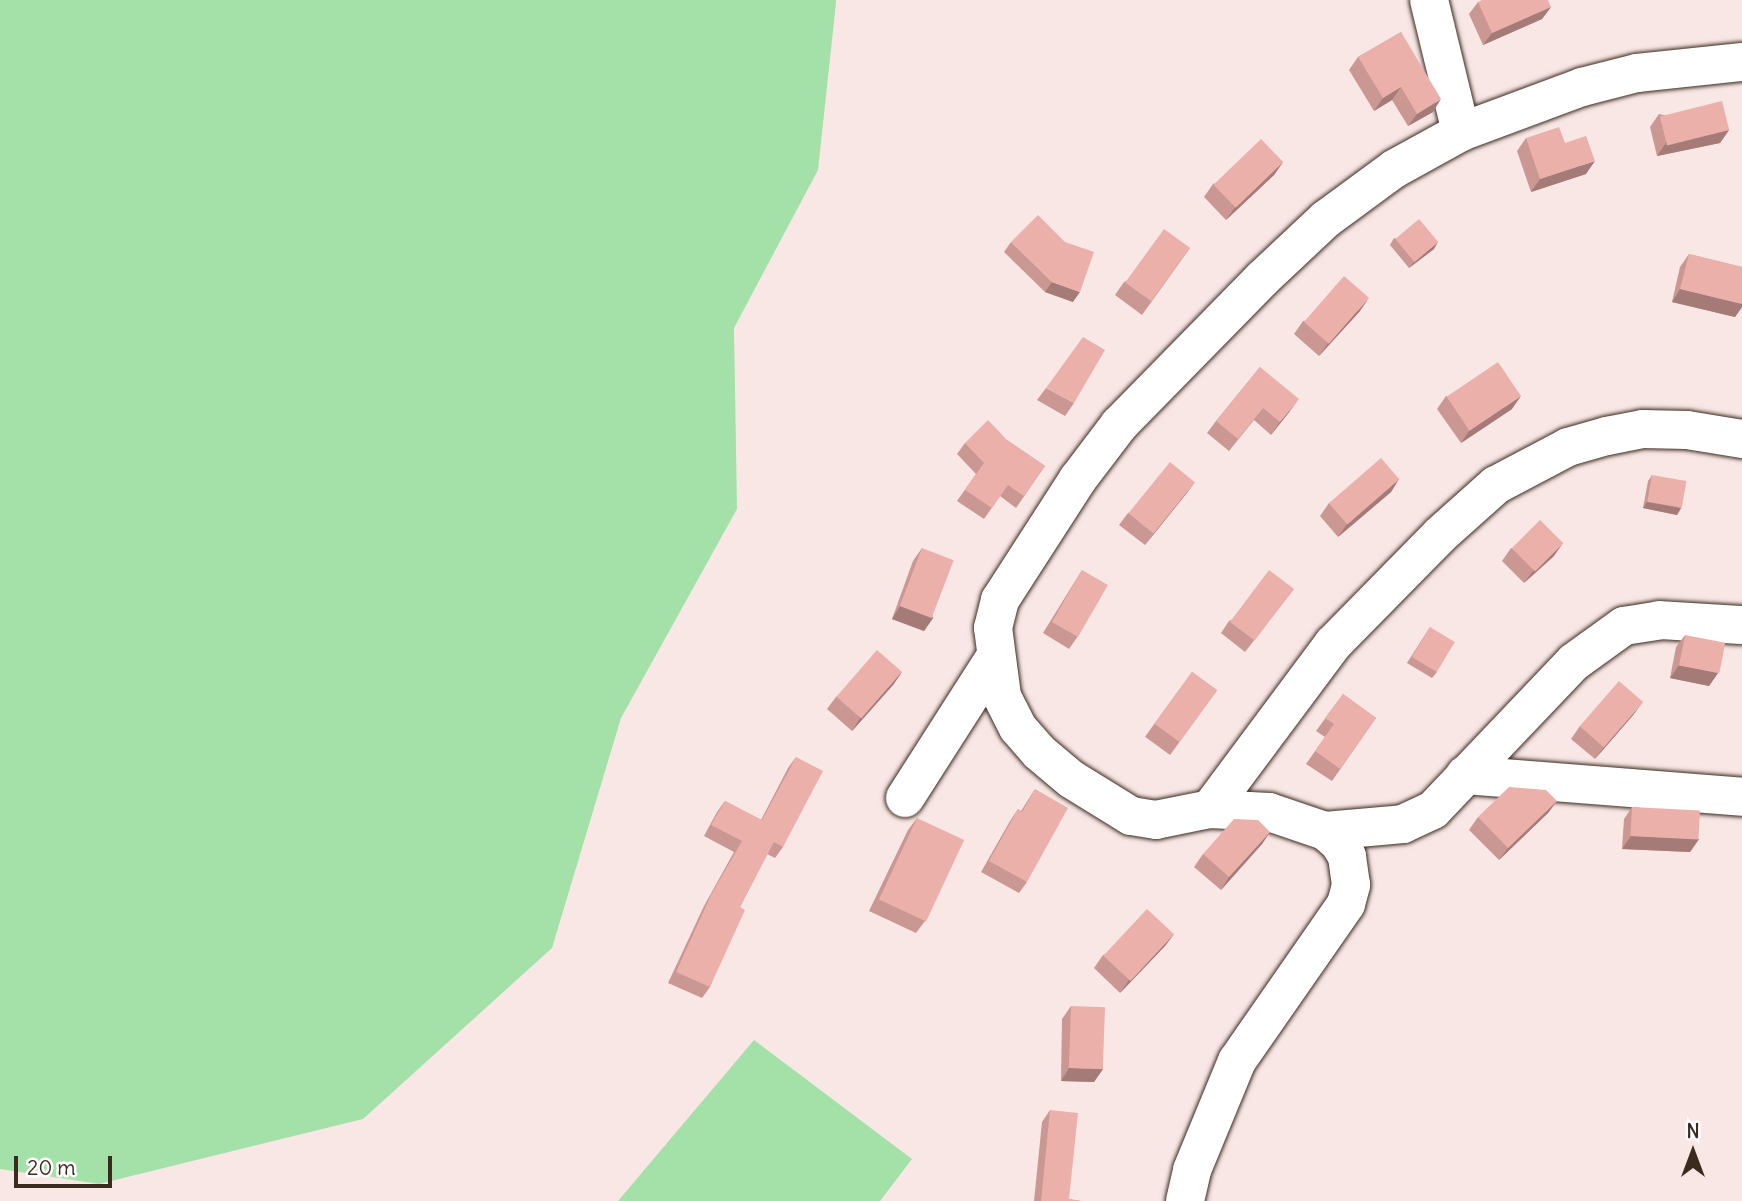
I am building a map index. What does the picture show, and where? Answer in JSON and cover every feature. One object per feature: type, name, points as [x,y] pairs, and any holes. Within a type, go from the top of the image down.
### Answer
[{"type":"street","points":[[1429,0],[1461,132]]},
{"type":"street","points":[[1185,1201],[1192,1170],[1204,1137],[1237,1061],[1346,904],[1350,869],[1339,843],[1325,831],[1269,812],[1226,801],[1156,820],[1130,816],[1071,779],[1039,752],[1018,728],[1002,696],[993,628],[999,600],[1078,478],[1119,425],[1197,342],[1326,219],[1394,169],[1461,132],[1581,87],[1637,73],[1742,62]]},
{"type":"street","points":[[1226,801],[1333,644],[1362,611],[1496,485],[1568,447],[1643,429],[1687,430],[1742,439]]},
{"type":"street","points":[[1325,831],[1380,828],[1419,818],[1433,810],[1574,662],[1624,626],[1661,620],[1742,625]]},
{"type":"street","points":[[905,798],[995,657]]},
{"type":"street","points":[[1465,775],[1742,797]]},
{"type":"street","points":[[1350,869],[1380,828]]},
{"type":"green space","points":[[0,0],[836,0],[818,170],[734,328],[737,509],[621,718],[552,948],[363,1119],[99,1184],[0,1169]]},
{"type":"green space","points":[[754,1040],[912,1159],[880,1201],[618,1201]]},
{"type":"building","points":[[1548,0],[1551,7],[1492,33],[1478,2]]},
{"type":"building","points":[[1401,32],[1441,99],[1417,114],[1401,87],[1383,98],[1358,57]]},
{"type":"building","points":[[1722,101],[1729,130],[1667,146],[1660,116]]},
{"type":"building","points":[[1559,127],[1565,143],[1586,136],[1595,161],[1540,179],[1526,138]]},
{"type":"building","points":[[1261,139],[1283,162],[1236,208],[1214,185]]},
{"type":"building","points":[[1038,215],[1065,242],[1094,252],[1080,292],[1052,282],[1011,242]]},
{"type":"building","points":[[1419,219],[1438,242],[1415,262],[1395,239]]},
{"type":"building","points":[[1164,229],[1190,248],[1151,301],[1125,282]]},
{"type":"building","points":[[1689,254],[1742,267],[1742,304],[1680,289]]},
{"type":"building","points":[[1344,276],[1369,298],[1329,344],[1304,322]]},
{"type":"building","points":[[1083,337],[1105,350],[1074,403],[1046,388]]},
{"type":"building","points":[[1498,362],[1521,396],[1470,431],[1447,397]]},
{"type":"building","points":[[1260,367],[1299,399],[1280,422],[1263,408],[1238,439],[1216,421]]},
{"type":"building","points":[[988,420],[1007,440],[1045,466],[1024,496],[1008,485],[992,508],[965,490],[984,463],[965,443]]},
{"type":"building","points":[[1381,458],[1399,479],[1347,524],[1329,503]]},
{"type":"building","points":[[1170,462],[1195,482],[1153,533],[1128,513]]},
{"type":"building","points":[[1652,475],[1686,481],[1682,508],[1647,502]]},
{"type":"building","points":[[1540,520],[1563,543],[1535,572],[1512,548]]},
{"type":"building","points":[[922,548],[954,560],[932,618],[900,606]]},
{"type":"building","points":[[1082,570],[1108,585],[1078,637],[1052,622]]},
{"type":"building","points":[[1269,570],[1294,589],[1255,641],[1230,622]]},
{"type":"building","points":[[1430,627],[1455,642],[1437,672],[1412,657]]},
{"type":"building","points":[[1685,635],[1725,643],[1719,673],[1679,665]]},
{"type":"building","points":[[877,650],[902,672],[861,718],[836,697]]},
{"type":"building","points":[[1192,672],[1217,690],[1179,742],[1154,724]]},
{"type":"building","points":[[1619,681],[1643,702],[1604,747],[1580,726]]},
{"type":"building","points":[[1343,694],[1376,718],[1340,769],[1315,751],[1334,724],[1325,718]]},
{"type":"building","points":[[796,757],[823,771],[783,847],[774,842],[740,907],[745,910],[710,987],[676,972],[711,895],[742,841],[711,825],[725,801],[762,820]]},
{"type":"building","points":[[1509,787],[1546,790],[1557,801],[1508,848],[1478,817]]},
{"type":"building","points":[[1035,789],[1068,808],[1027,882],[989,861],[1018,809],[1022,812]]},
{"type":"building","points":[[1632,807],[1700,811],[1698,840],[1630,836]]},
{"type":"building","points":[[917,818],[964,840],[926,922],[879,900]]},
{"type":"building","points":[[1234,819],[1258,820],[1270,832],[1229,877],[1203,854]]},
{"type":"building","points":[[1147,909],[1174,934],[1130,981],[1103,956]]},
{"type":"building","points":[[1071,1006],[1105,1007],[1103,1069],[1069,1068]]},
{"type":"building","points":[[1050,1110],[1078,1113],[1069,1199],[1081,1201],[1041,1201]]}]
